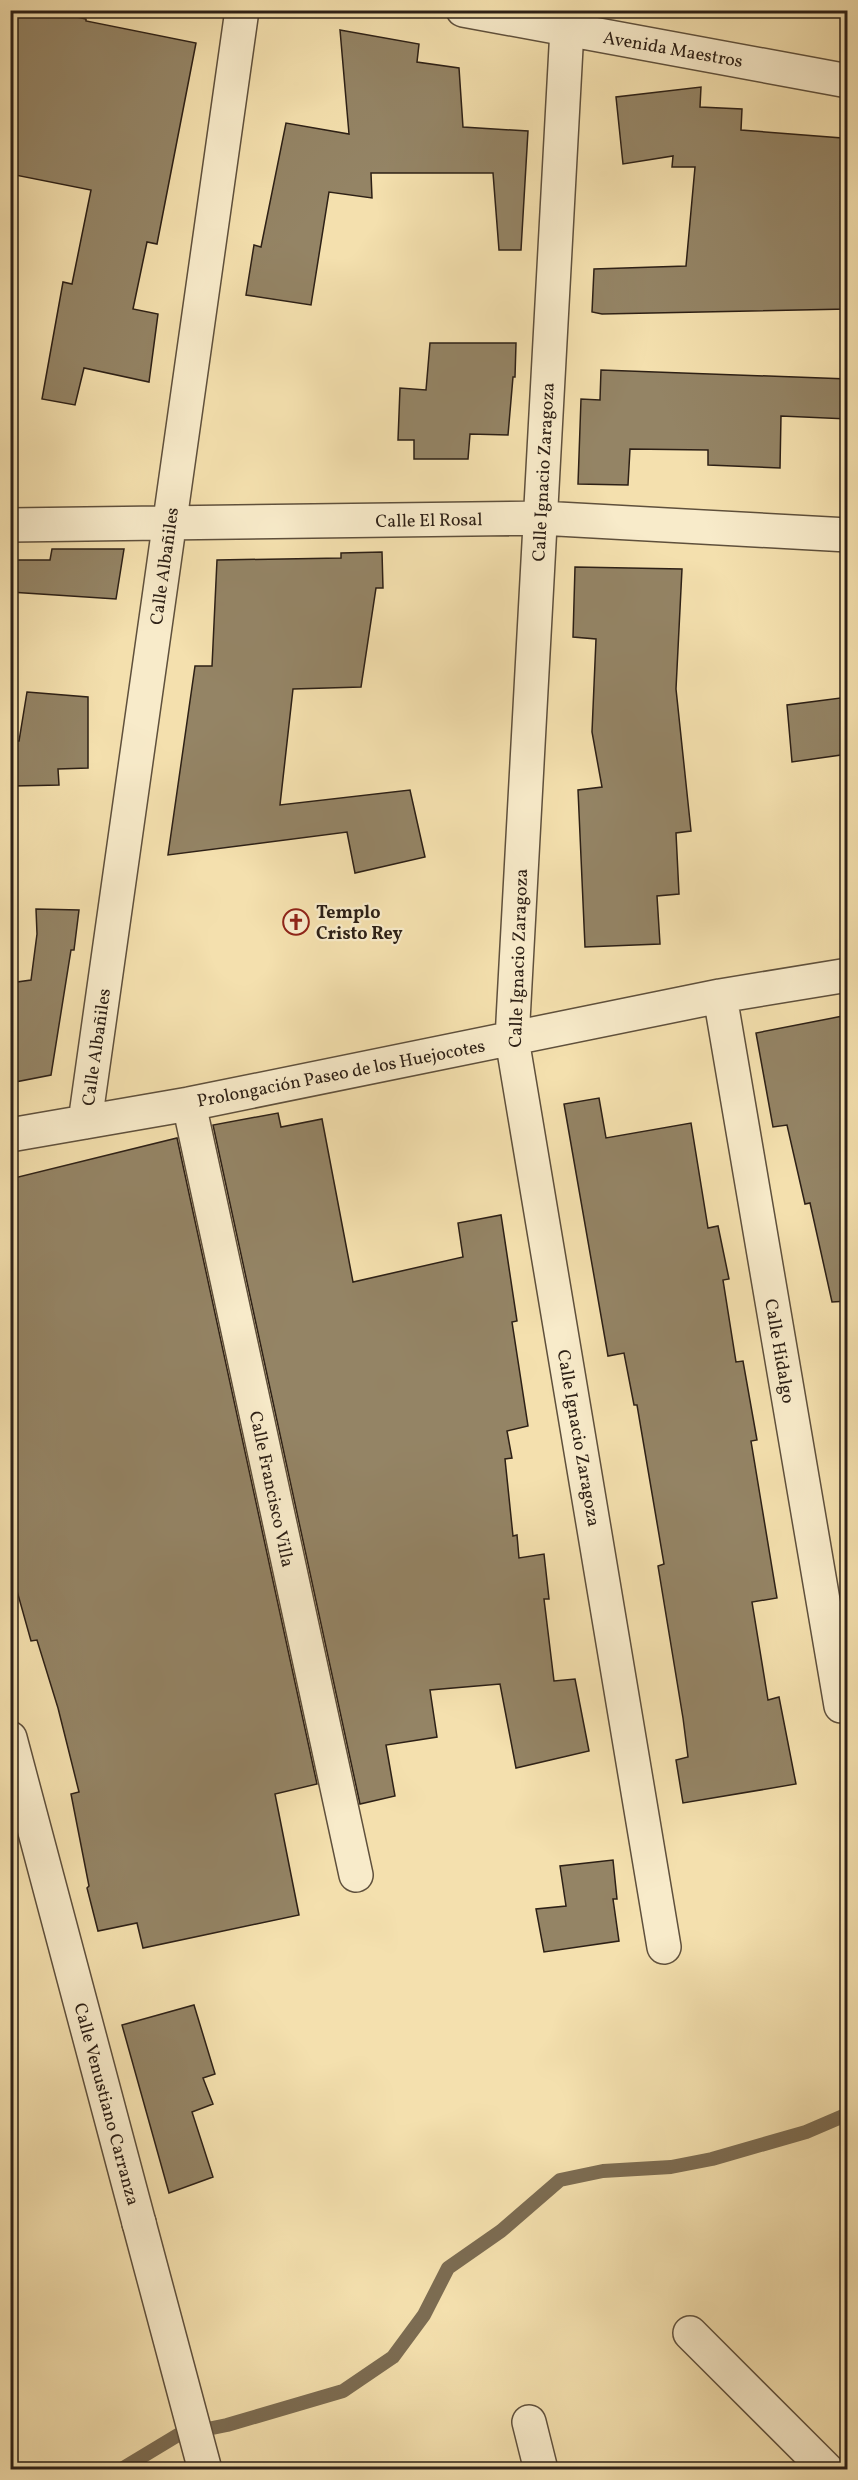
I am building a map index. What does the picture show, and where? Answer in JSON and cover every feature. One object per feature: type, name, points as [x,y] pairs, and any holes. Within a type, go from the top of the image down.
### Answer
[{"type":"street","name":"Calle Albañiles","points":[[85,1122],[242,10]]},
{"type":"street","name":"Avenida Maestros","points":[[463,10],[848,81]]},
{"type":"street","name":"Calle Ignacio Zaragoza","points":[[567,29],[512,1039],[664,1947]]},
{"type":"street","name":"Calle El Rosal","points":[[10,525],[540,518],[848,535]]},
{"type":"street","name":"Prolongación Paseo de los Huejocotes","points":[[10,1135],[189,1104],[720,996],[848,975]]},
{"type":"street","name":"Calle Hidalgo","points":[[720,996],[841,1706]]},
{"type":"street","name":"Calle Francisco Villa","points":[[189,1104],[356,1875]]},
{"type":"street","name":"Calle Venustiano Carranza","points":[[10,1738],[205,2469]]},
{"type":"street","points":[[690,2333],[827,2469]]},
{"type":"street","points":[[528,2422],[542,2469]]},
{"type":"building","points":[[10,10],[45,10],[86,19],[86,21],[196,43],[157,244],[147,242],[133,309],[158,314],[149,382],[84,368],[75,405],[42,399],[63,282],[72,284],[91,190],[10,174]]},
{"type":"building","points":[[340,30],[419,44],[417,62],[459,68],[463,127],[528,131],[521,250],[499,250],[493,173],[371,173],[372,198],[329,192],[311,305],[246,295],[254,245],[261,247],[286,123],[349,134]]},
{"type":"building","points":[[701,87],[700,107],[742,109],[741,130],[842,138],[841,153],[848,154],[848,309],[602,314],[592,312],[594,269],[686,266],[695,167],[672,167],[673,156],[623,164],[616,97]]},
{"type":"building","points":[[430,343],[516,343],[515,377],[513,377],[508,435],[470,434],[468,459],[414,459],[414,440],[398,440],[400,388],[426,390]]},
{"type":"building","points":[[601,370],[848,379],[848,419],[781,416],[780,468],[708,465],[708,450],[630,449],[628,485],[578,484],[581,399],[600,400]]},
{"type":"building","points":[[52,549],[124,549],[116,599],[10,592],[10,560],[50,560]]},
{"type":"building","points":[[382,552],[383,588],[376,588],[361,687],[293,689],[280,805],[410,790],[425,857],[355,873],[347,832],[168,855],[195,666],[212,666],[217,560],[341,558],[341,553]]},
{"type":"building","points":[[575,567],[682,569],[676,689],[691,831],[676,833],[679,894],[657,896],[660,944],[585,947],[578,790],[602,787],[592,732],[596,639],[573,637]]},
{"type":"building","points":[[27,692],[88,697],[88,768],[58,769],[59,785],[14,786],[13,741],[19,741]]},
{"type":"building","points":[[848,697],[848,754],[792,762],[787,705]]},
{"type":"building","points":[[36,909],[79,910],[74,950],[71,950],[51,1075],[10,1083],[10,983],[31,980],[37,934]]},
{"type":"building","points":[[848,1015],[848,1301],[832,1302],[810,1203],[805,1204],[787,1125],[773,1127],[756,1033]]},
{"type":"building","points":[[599,1098],[606,1138],[691,1123],[708,1228],[718,1226],[729,1279],[723,1280],[736,1362],[743,1361],[757,1440],[751,1441],[777,1598],[752,1602],[768,1700],[779,1697],[796,1784],[683,1803],[676,1760],[688,1757],[658,1566],[664,1564],[637,1405],[634,1405],[624,1353],[608,1356],[564,1104]]},
{"type":"building","points":[[278,1113],[281,1127],[322,1119],[353,1282],[463,1257],[458,1223],[501,1215],[517,1321],[512,1322],[528,1426],[507,1431],[512,1458],[505,1459],[513,1536],[517,1535],[519,1558],[544,1554],[549,1599],[544,1599],[554,1681],[575,1679],[589,1751],[516,1768],[500,1684],[430,1690],[437,1737],[386,1745],[395,1796],[360,1804],[213,1125]]},
{"type":"building","points":[[177,1138],[317,1784],[275,1794],[299,1915],[143,1948],[137,1923],[98,1931],[87,1888],[89,1886],[71,1794],[79,1792],[58,1708],[37,1640],[31,1641],[10,1566],[10,1179]]},
{"type":"building","points":[[613,1860],[617,1899],[613,1899],[619,1941],[544,1952],[536,1909],[566,1906],[560,1866]]},
{"type":"building","points":[[194,2005],[215,2074],[203,2078],[213,2104],[192,2112],[213,2177],[169,2193],[122,2025]]},
{"type":"waterway","points":[[120,2470],[178,2435],[227,2425],[343,2391],[393,2357],[424,2315],[448,2268],[501,2231],[560,2180],[603,2171],[671,2167],[712,2159],[806,2132],[848,2114]]},
{"type":"place","name":"Templo Cristo Rey","points":[[296,922]]}]
